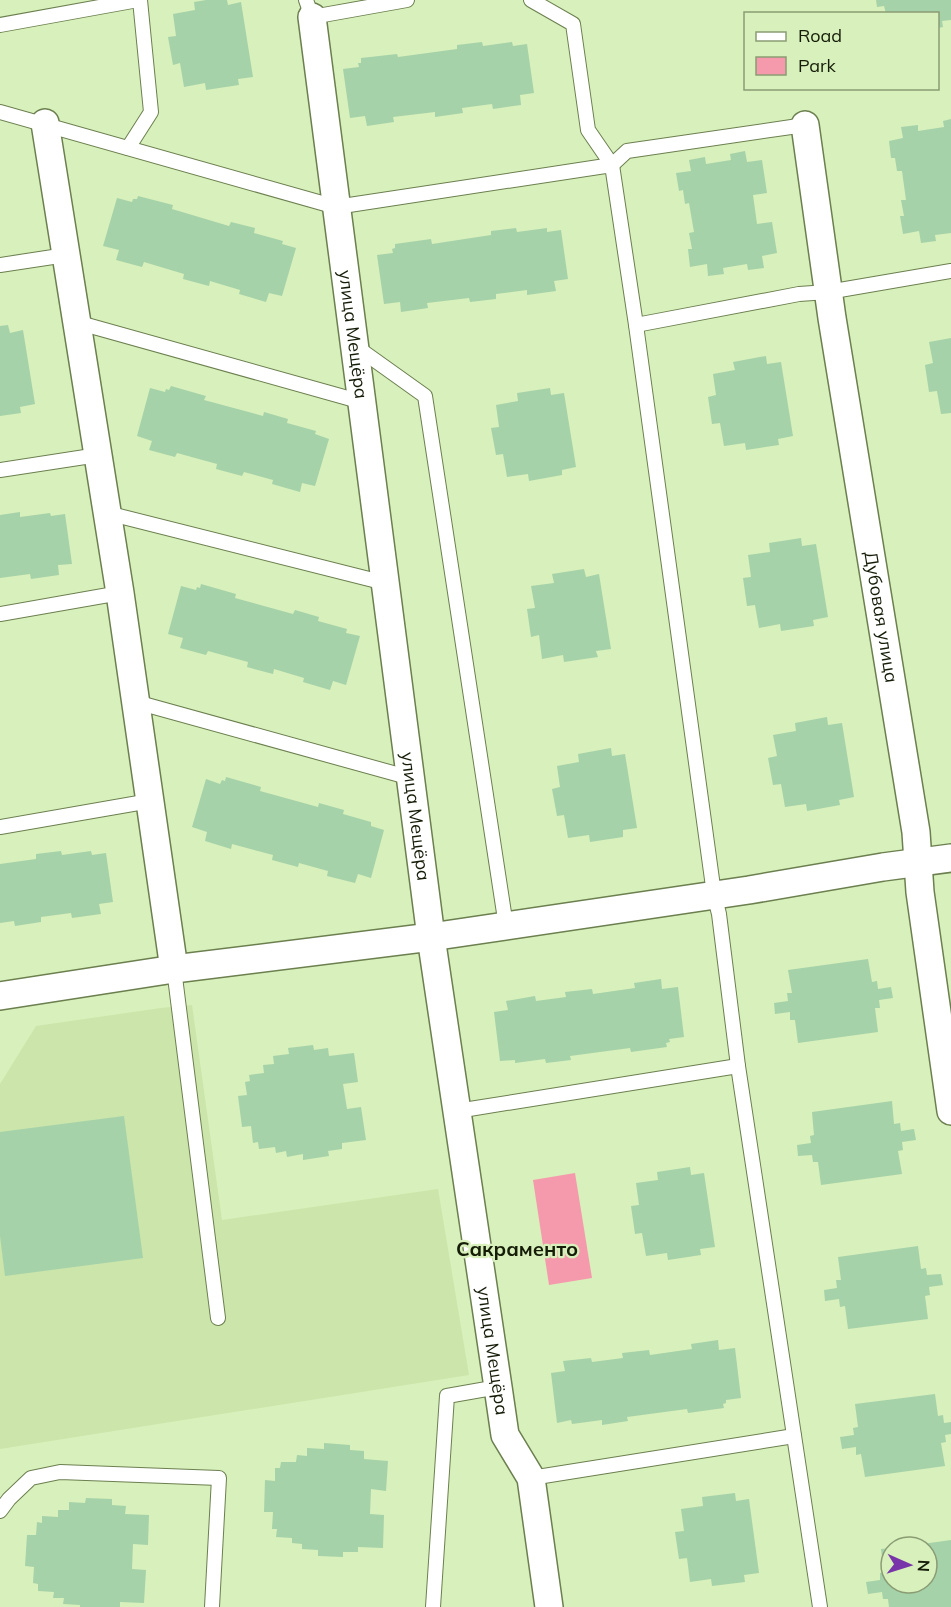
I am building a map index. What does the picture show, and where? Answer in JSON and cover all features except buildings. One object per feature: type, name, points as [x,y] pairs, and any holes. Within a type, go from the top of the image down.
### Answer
[{"type":"street","name":"улица Мещёра","points":[[309,8],[431,937],[505,1435],[531,1478],[549,1607]]},
{"type":"street","points":[[45,123],[120,593],[174,969]]},
{"type":"street","name":"Дубовая улица","points":[[805,125],[828,291],[916,832],[922,904],[951,1111]]},
{"type":"street","points":[[0,996],[174,969],[431,937],[918,861],[951,858]]},
{"type":"lane","points":[[0,25],[139,0],[151,112],[128,148]]},
{"type":"lane","points":[[309,8],[407,0]]},
{"type":"lane","points":[[531,0],[573,24],[588,130],[612,165],[714,894],[719,914],[738,1066],[820,1607]]},
{"type":"lane","points":[[0,112],[336,207],[612,165],[627,151],[805,125]]},
{"type":"lane","points":[[0,266],[66,255]]},
{"type":"lane","points":[[636,324],[799,294],[951,272]]},
{"type":"lane","points":[[76,322],[362,402]]},
{"type":"lane","points":[[355,346],[425,396],[506,926]]},
{"type":"lane","points":[[0,470],[98,455]]},
{"type":"lane","points":[[107,513],[385,583]]},
{"type":"lane","points":[[0,614],[120,593]]},
{"type":"lane","points":[[136,702],[411,778]]},
{"type":"lane","points":[[0,827],[150,801]]},
{"type":"lane","points":[[174,969],[218,1318]]},
{"type":"lane","points":[[457,1111],[738,1066]]},
{"type":"lane","points":[[433,1607],[447,1396],[498,1387]]},
{"type":"lane","points":[[531,1478],[794,1436]]},
{"type":"lane","points":[[0,1510],[31,1478],[60,1472],[219,1478],[212,1607]]},
{"type":"shaded area","points":[[192,1005],[222,1220],[438,1189],[469,1375],[0,1449],[0,1084],[36,1026]]},
{"type":"green space","points":[[575,1173],[592,1278],[549,1285],[533,1180]]},
{"type":"district","name":"Сакраменто","points":[[517,1249]]}]
